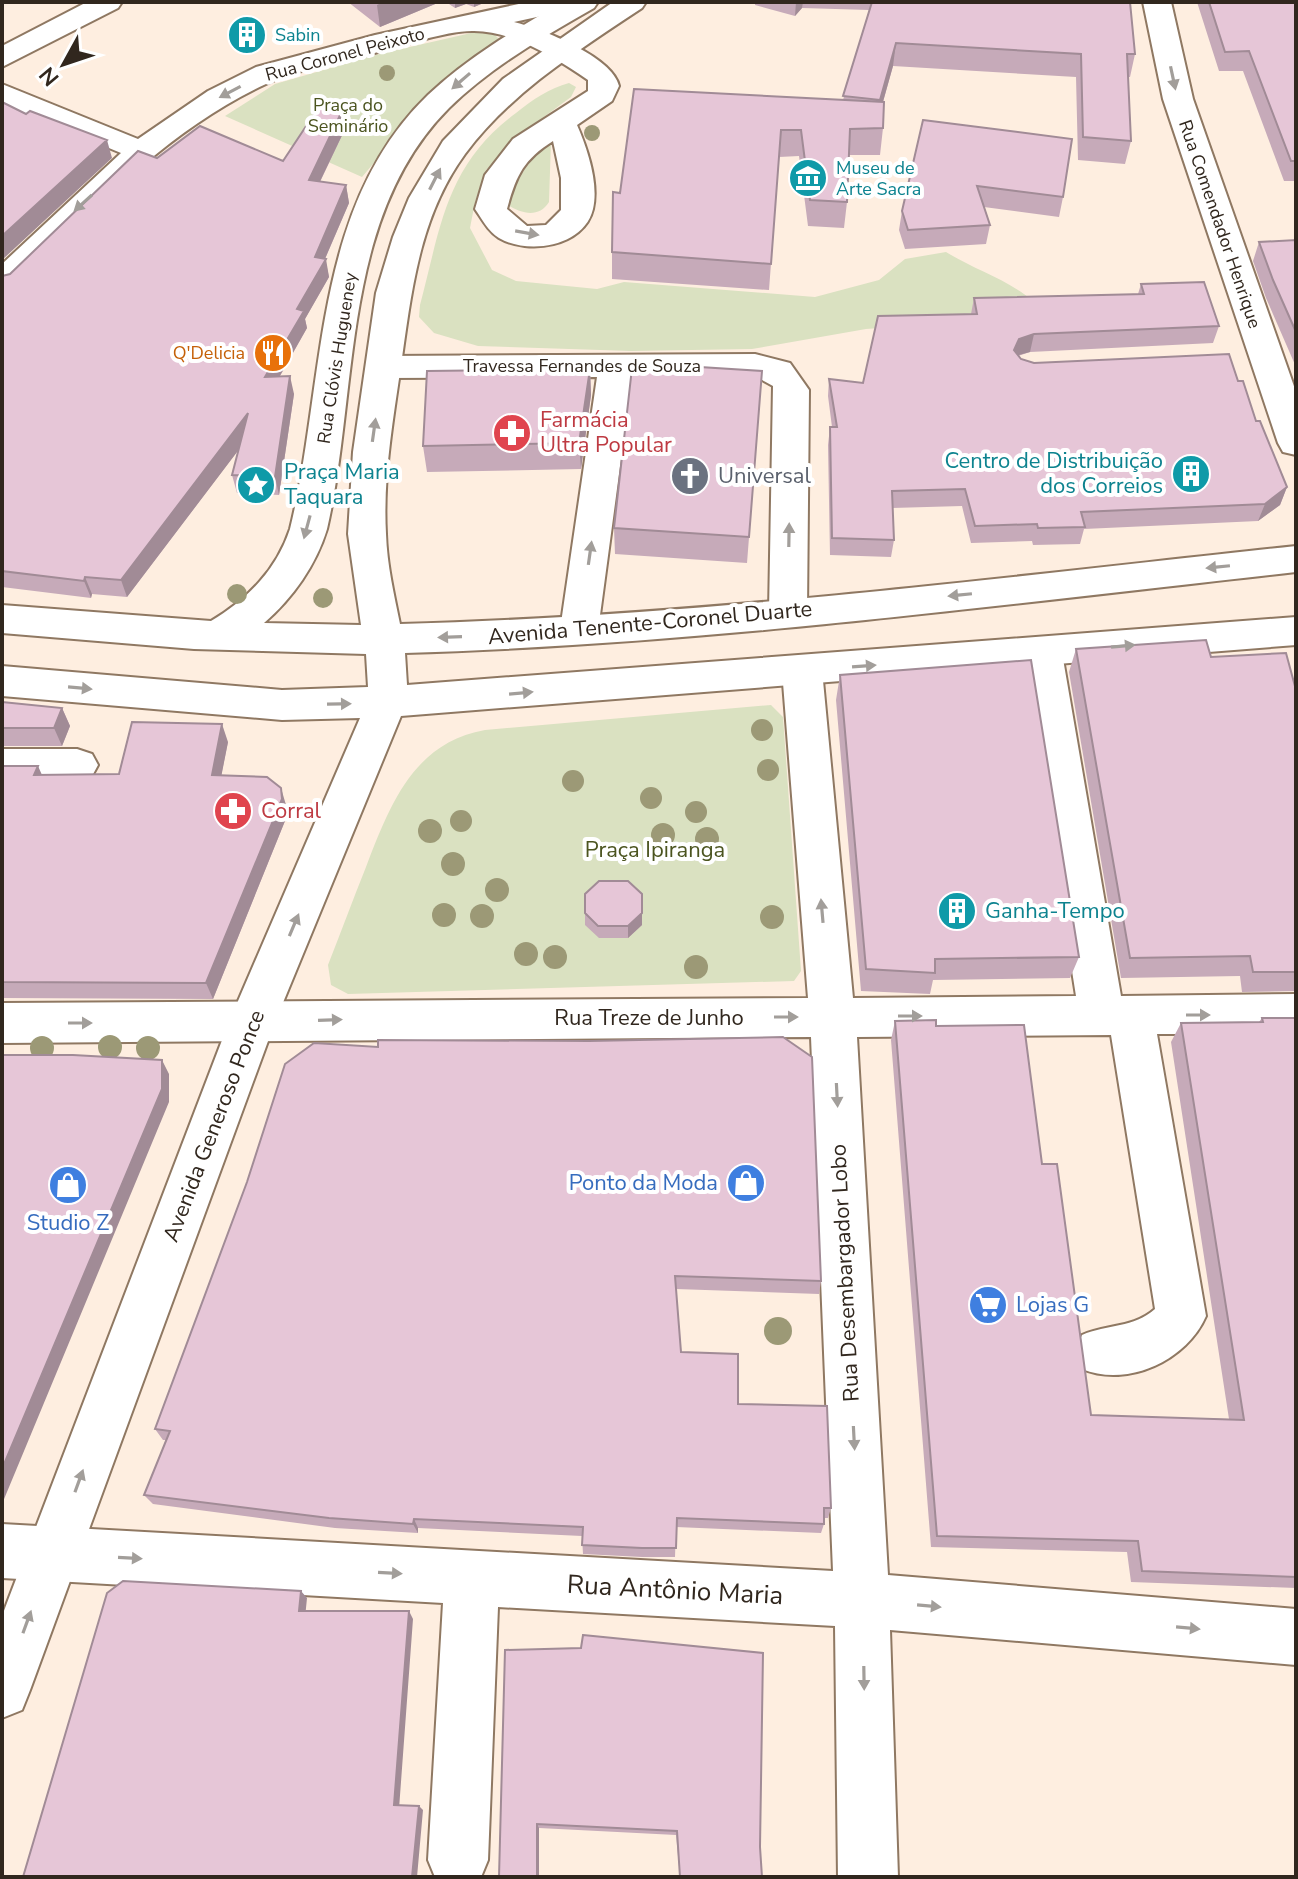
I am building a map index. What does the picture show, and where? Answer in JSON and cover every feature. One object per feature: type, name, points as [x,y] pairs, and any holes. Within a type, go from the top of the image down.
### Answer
[{"type":"street","points":[[8,47],[108,2]]},
{"type":"street","name":"Rua Coronel Peixoto","points":[[2,283],[74,211],[141,151],[198,109],[258,77],[351,50],[568,2]]},
{"type":"street","name":"Rua Clóvis Hugueney","points":[[220,634],[241,623],[265,602],[287,574],[307,533],[350,273],[372,205],[400,148],[444,96],[484,62],[584,2]]},
{"type":"street","points":[[387,702],[389,678],[373,591],[367,535],[369,466],[393,292],[420,211],[436,176],[455,147],[485,115],[557,51],[632,2]]},
{"type":"street","name":"Rua Comendador Henrique","points":[[1157,2],[1178,99],[1241,247],[1249,355],[1296,443]]},
{"type":"street","points":[[465,24],[488,24],[525,36],[602,76],[604,86],[601,95],[561,123]]},
{"type":"street","points":[[2,93],[141,151]]},
{"type":"street","name":"Travessa Fernandes de Souza","points":[[384,367],[755,365],[780,372],[788,379],[792,390],[788,613]]},
{"type":"street","points":[[579,630],[616,366]]},
{"type":"street","name":"Avenida Tenente-Coronel Duarte","points":[[2,619],[220,634],[384,639],[579,630],[788,613],[1296,559]]},
{"type":"street","points":[[2,681],[282,705],[387,702],[1296,631]]},
{"type":"street","points":[[1042,653],[1181,1316],[1168,1333],[1148,1345],[1100,1352]]},
{"type":"street","name":"Rua Desembargador Lobo","points":[[802,670],[832,1017],[862,1600],[868,1877]]},
{"type":"street","name":"Avenida Generoso Ponce","points":[[2,1690],[27,1552],[387,702]]},
{"type":"street","points":[[2,765],[77,765]]},
{"type":"street","name":"Rua Treze de Junho","points":[[2,1023],[1296,1014]]},
{"type":"street","name":"Rua Antônio Maria","points":[[27,1552],[862,1600],[1296,1637]]},
{"type":"street","points":[[458,1860],[472,1578]]},
{"type":"green space","name":"Praça do Seminário","points":[[480,31],[493,33],[501,41],[384,151],[362,177],[225,116],[275,84],[379,54]]},
{"type":"green space","points":[[569,83],[576,87],[571,97],[518,136],[486,170],[470,228],[492,270],[516,281],[597,289],[624,282],[815,297],[879,280],[905,259],[946,252],[1023,293],[1033,301],[1036,317],[866,329],[752,349],[631,351],[478,346],[434,333],[419,317],[420,305],[441,223],[460,176],[474,154],[516,113],[535,99]]},
{"type":"green space","points":[[545,141],[551,141],[549,202],[535,212],[519,211],[508,205],[508,193]]},
{"type":"green space","name":"Praça Ipiranga","points":[[771,705],[783,717],[801,971],[794,981],[348,994],[331,985],[328,965],[385,821],[408,780],[439,748],[460,737],[485,730]]},
{"type":"building","points":[[872,2],[1130,2],[1135,54],[1127,54],[1131,141],[1083,137],[1081,54],[896,43],[880,100],[843,96]]},
{"type":"building","points":[[1209,2],[1296,2],[1296,161],[1291,161],[1249,51],[1225,52]]},
{"type":"building","points":[[634,89],[884,102],[883,128],[850,129],[847,202],[810,200],[801,130],[781,130],[771,264],[612,252],[613,192],[620,193]]},
{"type":"building","points":[[324,99],[343,109],[309,180],[346,185],[315,257],[326,259],[297,309],[304,311],[265,377],[290,376],[275,477],[232,475],[248,413],[121,580],[85,577],[84,581],[2,571],[2,276],[10,274],[138,151],[157,158],[200,126],[283,161]]},
{"type":"building","points":[[2,102],[26,114],[30,111],[107,140],[2,236]]},
{"type":"building","points":[[923,120],[1072,139],[1063,197],[977,186],[990,225],[908,230],[902,211]]},
{"type":"building","points":[[1296,240],[1296,332],[1259,242]]},
{"type":"building","points":[[1204,282],[1219,326],[1034,334],[1019,339],[1014,350],[1021,359],[1034,363],[1229,354],[1238,381],[1243,381],[1256,421],[1260,421],[1287,487],[1265,504],[1081,512],[1085,527],[1038,528],[1037,524],[975,526],[965,489],[892,491],[894,540],[832,538],[830,427],[837,427],[829,379],[863,383],[878,316],[977,314],[974,298],[1144,294],[1141,284]]},
{"type":"building","name":"Universal","points":[[637,363],[762,371],[749,537],[614,528],[632,368],[637,368]]},
{"type":"building","name":"Farmácia Ultra Popular","points":[[590,369],[579,443],[423,446],[427,371]]},
{"type":"building","points":[[1206,640],[1211,657],[1286,653],[1296,690],[1296,972],[1253,972],[1250,956],[1130,958],[1076,649]]},
{"type":"building","name":"Ganha-Tempo","points":[[1031,660],[1079,957],[935,959],[935,973],[866,969],[840,675]]},
{"type":"building","points":[[2,702],[62,708],[54,728],[2,728]]},
{"type":"building","points":[[132,722],[222,724],[212,775],[267,777],[281,788],[282,799],[206,983],[2,982],[2,766],[38,766],[34,775],[119,774]]},
{"type":"building","points":[[599,881],[628,881],[642,894],[642,913],[628,926],[598,926],[585,913],[585,894]]},
{"type":"building","points":[[1262,1018],[1296,1018],[1296,1577],[1142,1571],[1138,1541],[937,1536],[895,1021],[936,1020],[936,1026],[1024,1025],[1042,1164],[1057,1164],[1091,1415],[1244,1420],[1181,1023],[1263,1022]]},
{"type":"building","points":[[783,1037],[812,1057],[821,1281],[675,1276],[681,1352],[738,1354],[738,1404],[827,1406],[831,1508],[824,1508],[824,1524],[677,1518],[676,1548],[642,1548],[582,1545],[583,1527],[414,1519],[413,1524],[329,1518],[144,1495],[170,1431],[155,1429],[247,1182],[285,1064],[314,1043],[378,1047],[378,1040],[589,1041]]},
{"type":"building","name":"Studio Z","points":[[2,1055],[162,1060],[162,1089],[2,1469]]},
{"type":"building","points":[[123,1581],[301,1591],[299,1611],[409,1611],[394,1805],[419,1806],[412,1877],[23,1877],[107,1593]]},
{"type":"building","points":[[583,1635],[763,1653],[762,1877],[680,1877],[677,1831],[537,1824],[537,1877],[499,1877],[505,1650],[581,1648]]},
{"type":"place","name":"Sabin","points":[[247,35]]},
{"type":"place","name":"Museu de Arte Sacra","points":[[808,178]]},
{"type":"place","name":"Q'Delicia","points":[[273,353]]},
{"type":"place","name":"Farmácia Ultra Popular","points":[[512,433]]},
{"type":"place","name":"Centro de Distribuição dos Correios","points":[[1191,474]]},
{"type":"place","name":"Universal","points":[[690,476]]},
{"type":"place","name":"Praça Maria Taquara","points":[[256,485]]},
{"type":"place","name":"Corral","points":[[233,811]]},
{"type":"place","name":"Ganha-Tempo","points":[[957,911]]},
{"type":"place","name":"Ponto da Moda","points":[[746,1183]]},
{"type":"place","name":"Studio Z","points":[[68,1185]]},
{"type":"place","name":"Lojas G","points":[[988,1305]]}]
